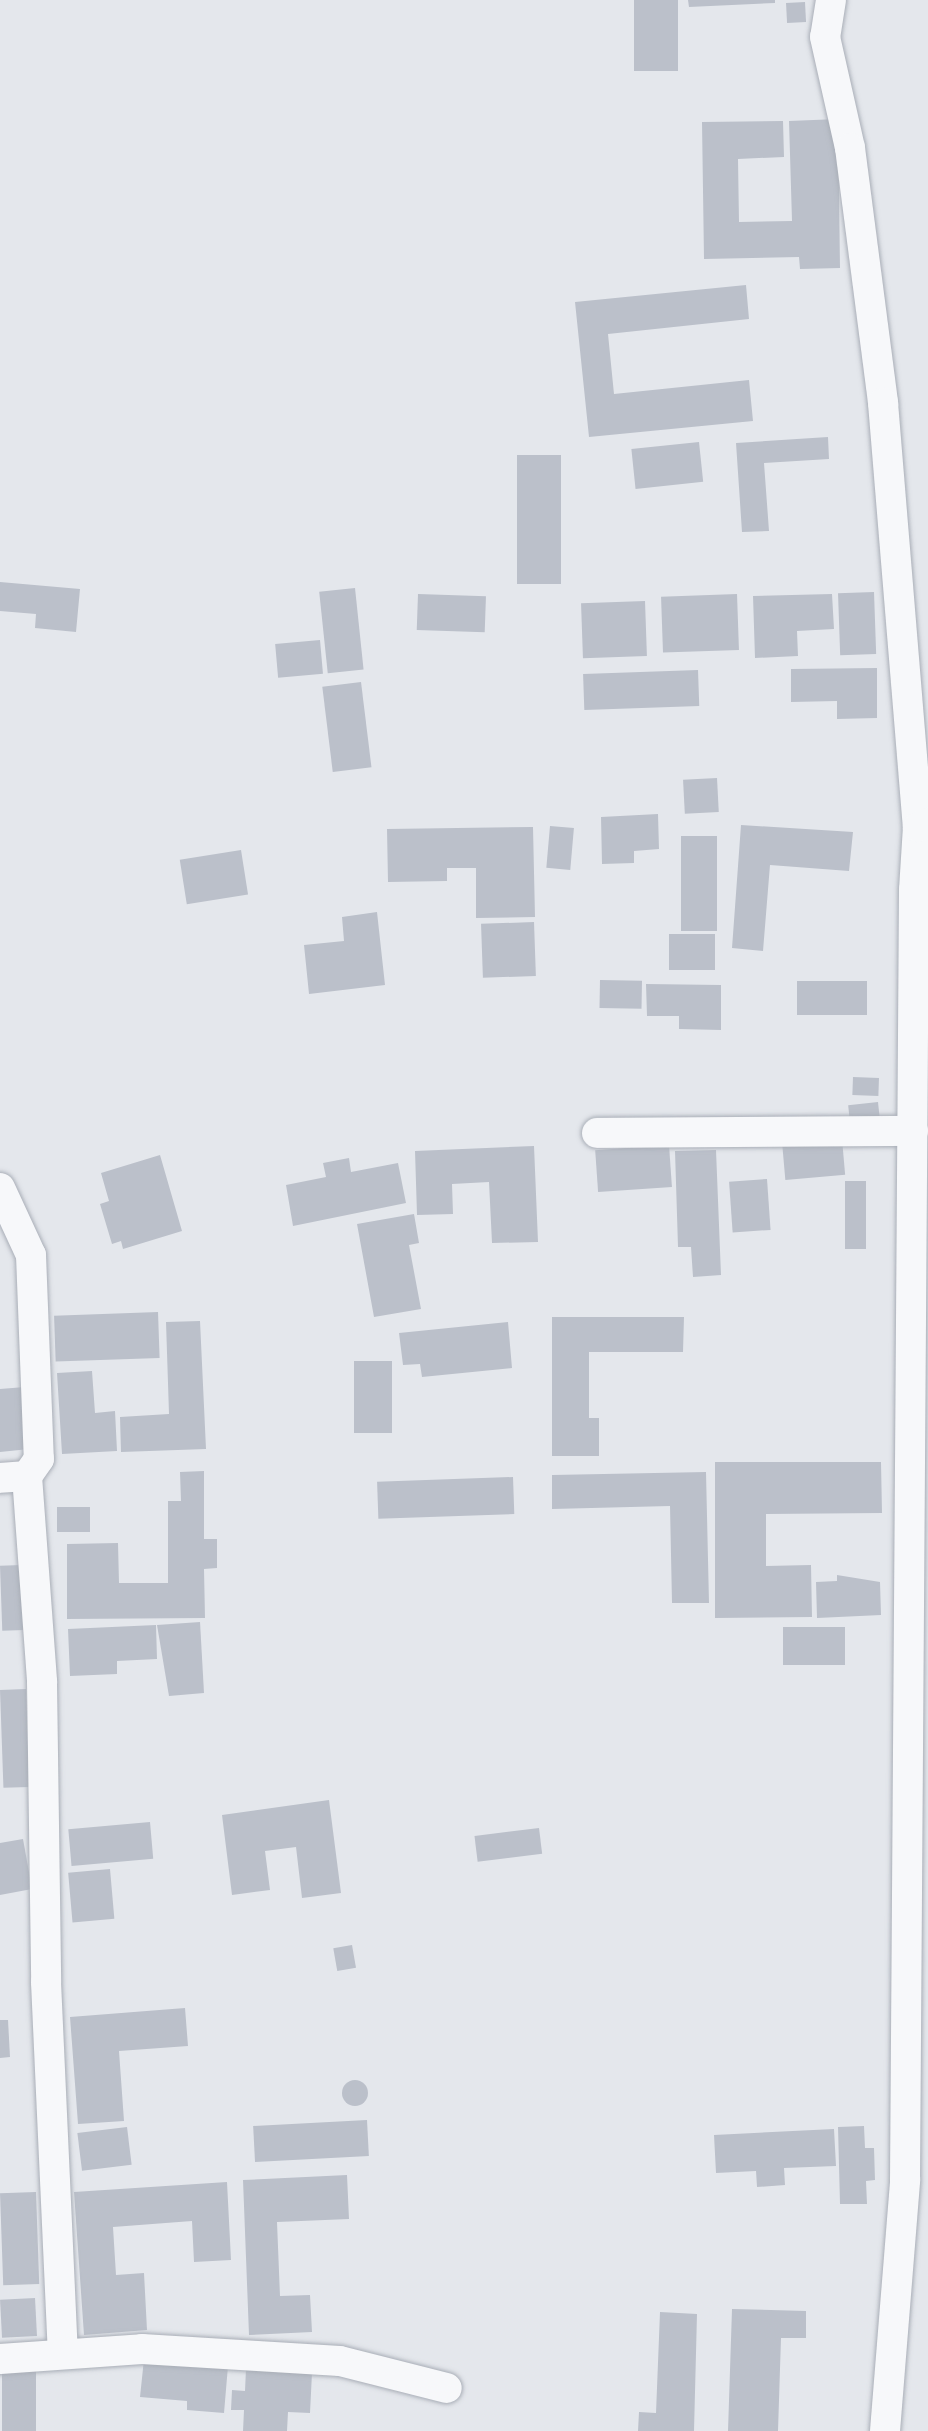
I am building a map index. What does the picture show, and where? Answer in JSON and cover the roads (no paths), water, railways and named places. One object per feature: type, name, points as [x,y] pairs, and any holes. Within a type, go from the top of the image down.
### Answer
[{"type":"street","points":[[831,0],[825,37],[850,148],[883,403],[923,825],[913,1131],[916,2180],[885,2431]]},
{"type":"street","points":[[597,1133],[913,1131]]},
{"type":"street","points":[[0,1188],[31,1255],[39,1459],[14,1477],[42,1682],[46,1982],[63,2354]]},
{"type":"street","points":[[0,2359],[142,2349],[340,2361],[447,2388]]}]
